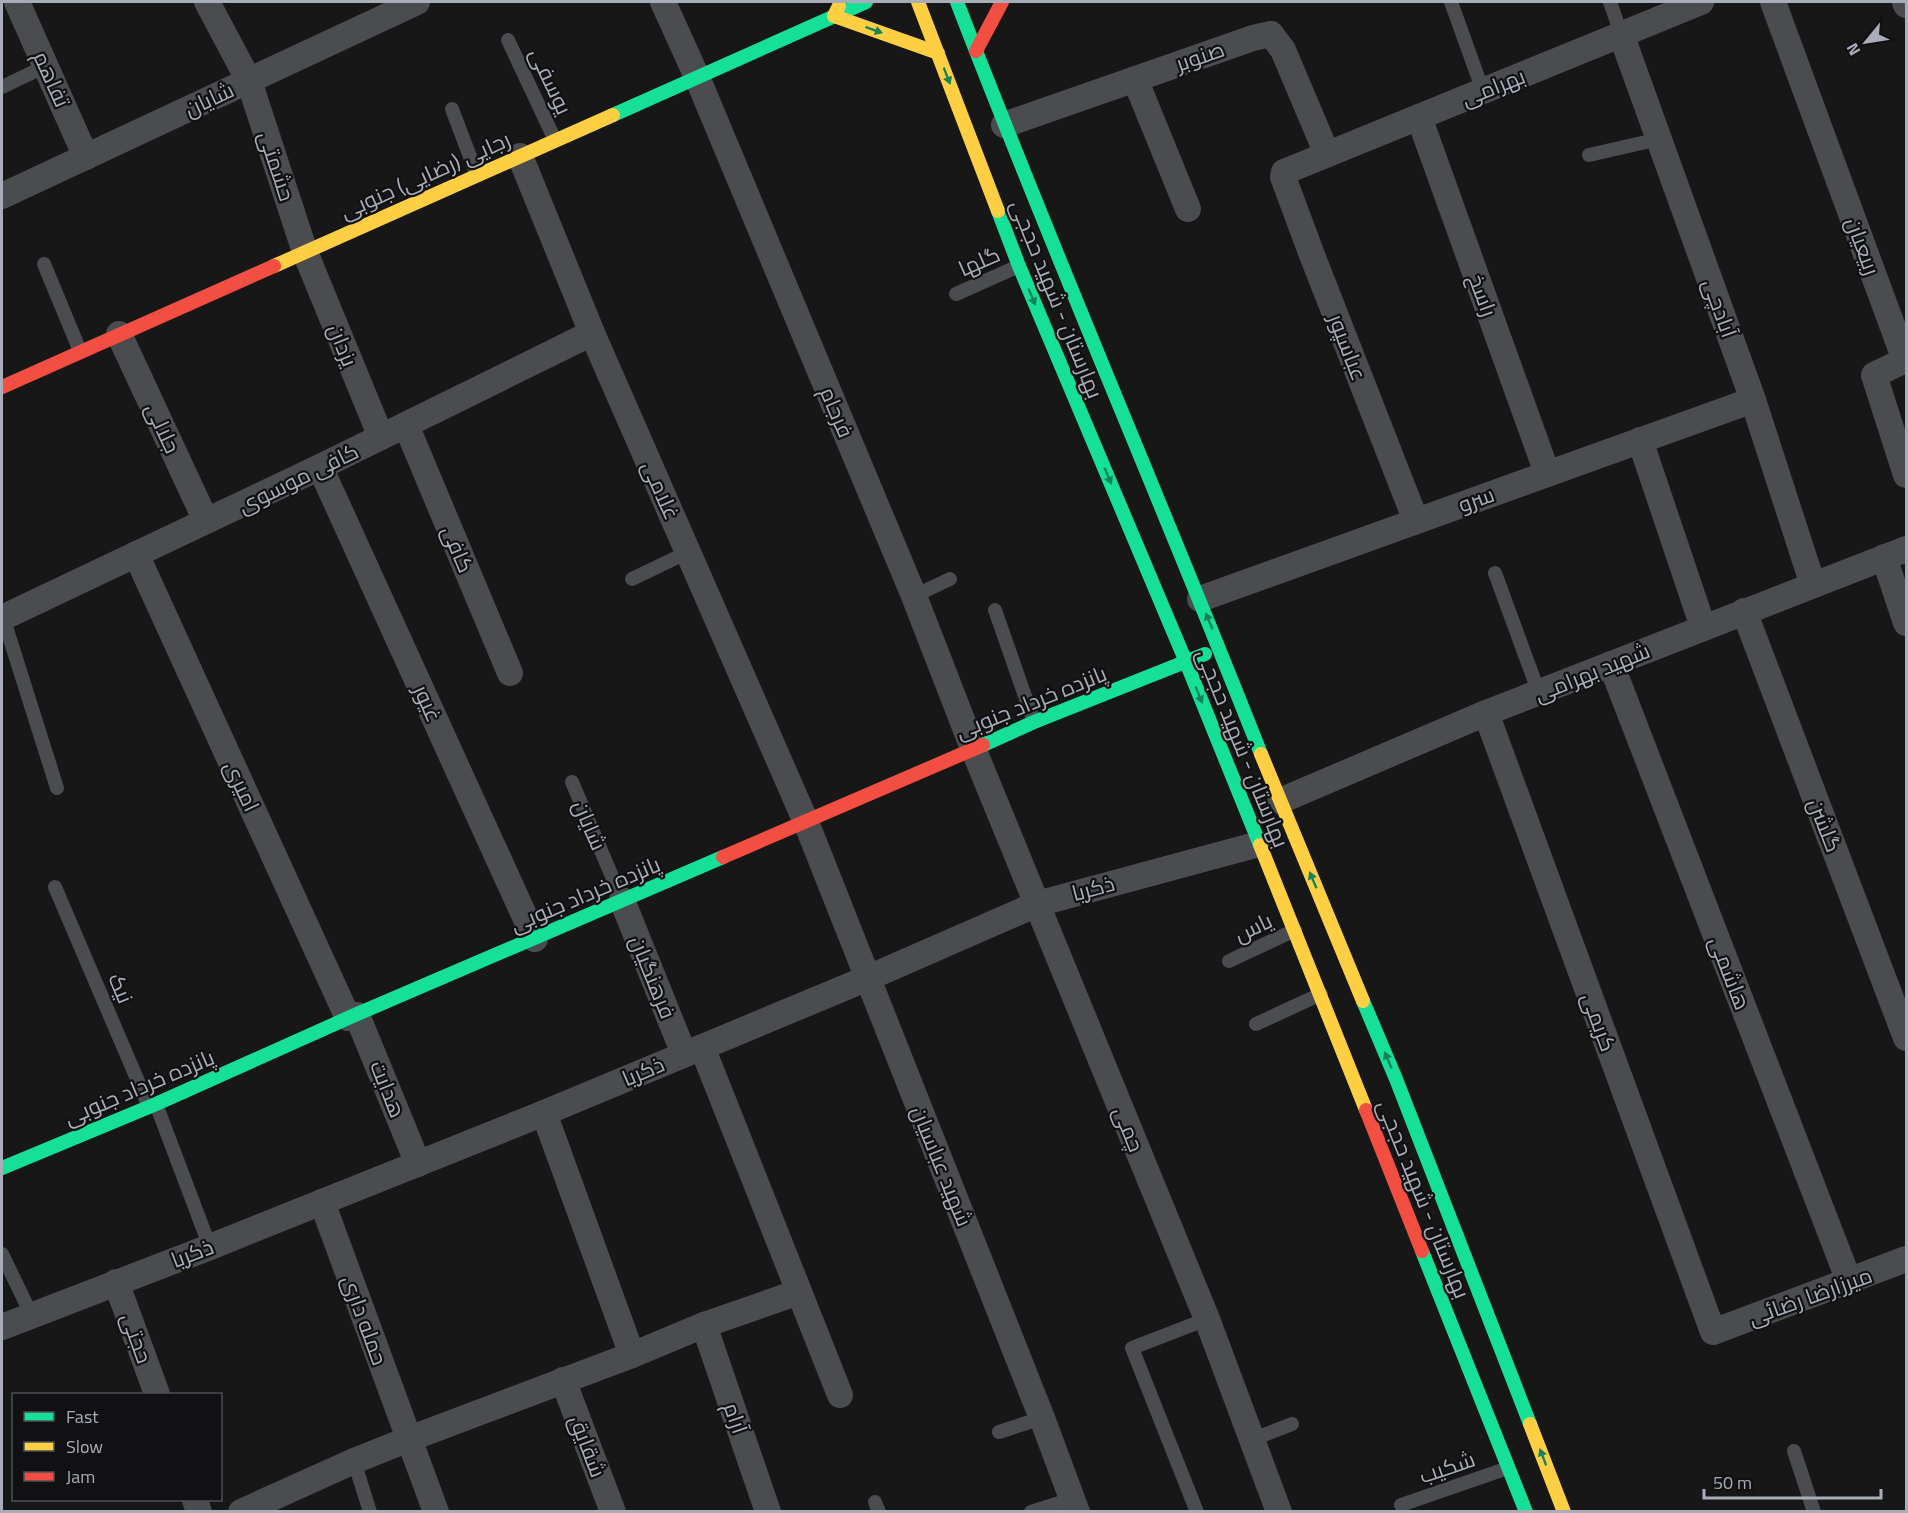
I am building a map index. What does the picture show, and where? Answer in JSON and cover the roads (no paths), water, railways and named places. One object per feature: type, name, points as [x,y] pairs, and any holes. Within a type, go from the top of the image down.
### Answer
[{"type":"main road","points":[[841,2],[834,16],[938,53]]},
{"type":"main road","name":"رجایی (رضایی) جنوبی","points":[[2,387],[866,2]]},
{"type":"main road","name":"بهارستان - شهید حججی","points":[[918,2],[938,53],[972,117],[1019,266],[1186,662],[1526,1512]]},
{"type":"main road","name":"بهارستان - شهید حججی","points":[[957,2],[1002,119],[1396,1079],[1564,1512]]},
{"type":"main road","points":[[976,51],[1002,2]]},
{"type":"main road","points":[[972,117],[990,110],[1002,119]]},
{"type":"main road","name":"پانزده خرداد جنوبی","points":[[2,1168],[973,748],[1220,648]]},
{"type":"street","name":"تفاهم","points":[[17,2],[86,157]]},
{"type":"street","name":"حشمتی","points":[[207,2],[249,81],[305,252]]},
{"type":"street","name":"شایان","points":[[2,196],[417,2]]},
{"type":"street","name":"فرجام","points":[[663,2],[697,77],[914,596],[973,748]]},
{"type":"street","name":"بهرامی","points":[[1284,172],[1701,2]]},
{"type":"street","name":"ربیعیان","points":[[1773,2],[1906,360],[1874,375],[1906,474]]},
{"type":"street","name":"صنوبر","points":[[1002,119],[1135,79],[1253,38],[1271,34],[1283,50],[1327,154]]},
{"type":"street","name":"آبادچی","points":[[1621,34],[1753,400],[1813,585]]},
{"type":"street","points":[[1135,79],[1188,209]]},
{"type":"street","name":"راسخ","points":[[1419,117],[1547,473]]},
{"type":"street","name":"غلامی","points":[[520,156],[592,333],[806,822]]},
{"type":"street","name":"عباسپور","points":[[1284,172],[1283,177],[1312,255],[1416,521]]},
{"type":"street","name":"یزدان","points":[[305,252],[381,437]]},
{"type":"street","name":"کافی موسوی","points":[[2,616],[206,522],[592,333]]},
{"type":"street","name":"جلالی","points":[[119,334],[206,522]]},
{"type":"street","name":"سرو","points":[[1200,599],[1753,400]]},
{"type":"street","name":"کافی","points":[[406,425],[510,673]]},
{"type":"street","points":[[1640,440],[1703,627]]},
{"type":"street","name":"غیور","points":[[320,467],[535,939]]},
{"type":"street","points":[[1895,553],[1906,623]]},
{"type":"street","name":"شهید بهرامی","points":[[1280,801],[1486,713],[1895,553]]},
{"type":"street","name":"امیری","points":[[136,554],[353,1016]]},
{"type":"street","name":"گلشن","points":[[1744,611],[1906,1038]]},
{"type":"street","name":"هاشمی","points":[[1611,664],[1849,1281]]},
{"type":"street","name":"کریمی","points":[[1486,713],[1713,1332]]},
{"type":"street","name":"چمی","points":[[973,748],[1207,1319],[1279,1512]]},
{"type":"street","name":"شهید عباسیان","points":[[806,822],[1075,1505]]},
{"type":"street","name":"ذکریا","points":[[2,1327],[210,1247],[544,1113],[868,978],[1036,903],[1259,844]]},
{"type":"street","name":"فرهنگیان","points":[[622,900],[693,1051],[799,1292],[840,1395]]},
{"type":"street","name":"هدایت","points":[[353,1016],[418,1164]]},
{"type":"street","points":[[544,1113],[632,1355]]},
{"type":"street","name":"حمله داری","points":[[322,1202],[436,1512]]},
{"type":"street","name":"میرزارضا رضائی","points":[[1713,1332],[1849,1281],[1905,1264]]},
{"type":"street","name":"حجتی","points":[[116,1282],[156,1393]]},
{"type":"street","points":[[241,1512],[409,1438],[632,1355],[704,1325],[799,1292]]},
{"type":"street","name":"آرام","points":[[704,1325],[768,1512]]},
{"type":"street","name":"شقایق","points":[[563,1380],[613,1512]]},
{"type":"lane","points":[[1451,2],[1483,91]]},
{"type":"lane","points":[[1610,2],[1621,34]]},
{"type":"lane","name":"یوسفی","points":[[508,40],[555,140]]},
{"type":"lane","points":[[2,87],[46,66]]},
{"type":"lane","points":[[452,109],[477,175]]},
{"type":"lane","points":[[1589,155],[1659,139]]},
{"type":"lane","points":[[44,264],[80,351]]},
{"type":"lane","name":"گلها","points":[[956,294],[1019,266]]},
{"type":"lane","points":[[632,579],[688,552]]},
{"type":"lane","points":[[1495,573],[1539,693]]},
{"type":"lane","points":[[914,596],[950,579]]},
{"type":"lane","points":[[995,610],[1034,722]]},
{"type":"lane","points":[[2,616],[57,788]]},
{"type":"lane","name":"شایان","points":[[572,782],[622,900]]},
{"type":"lane","name":"نیک","points":[[55,886],[152,1105],[210,1247]]},
{"type":"lane","name":"یاس","points":[[1229,961],[1295,930]]},
{"type":"lane","points":[[1256,1024],[1320,994]]},
{"type":"lane","points":[[2,1254],[32,1316]]},
{"type":"lane","points":[[1197,1512],[1132,1348],[1207,1319]]},
{"type":"lane","points":[[999,1432],[1042,1418]]},
{"type":"lane","points":[[1251,1440],[1292,1424]]},
{"type":"lane","points":[[1794,1451],[1814,1512]]},
{"type":"lane","points":[[354,1461],[370,1512]]},
{"type":"lane","name":"شکیب","points":[[1401,1505],[1508,1468]]},
{"type":"lane","points":[[1031,1512],[1075,1505]]}]
